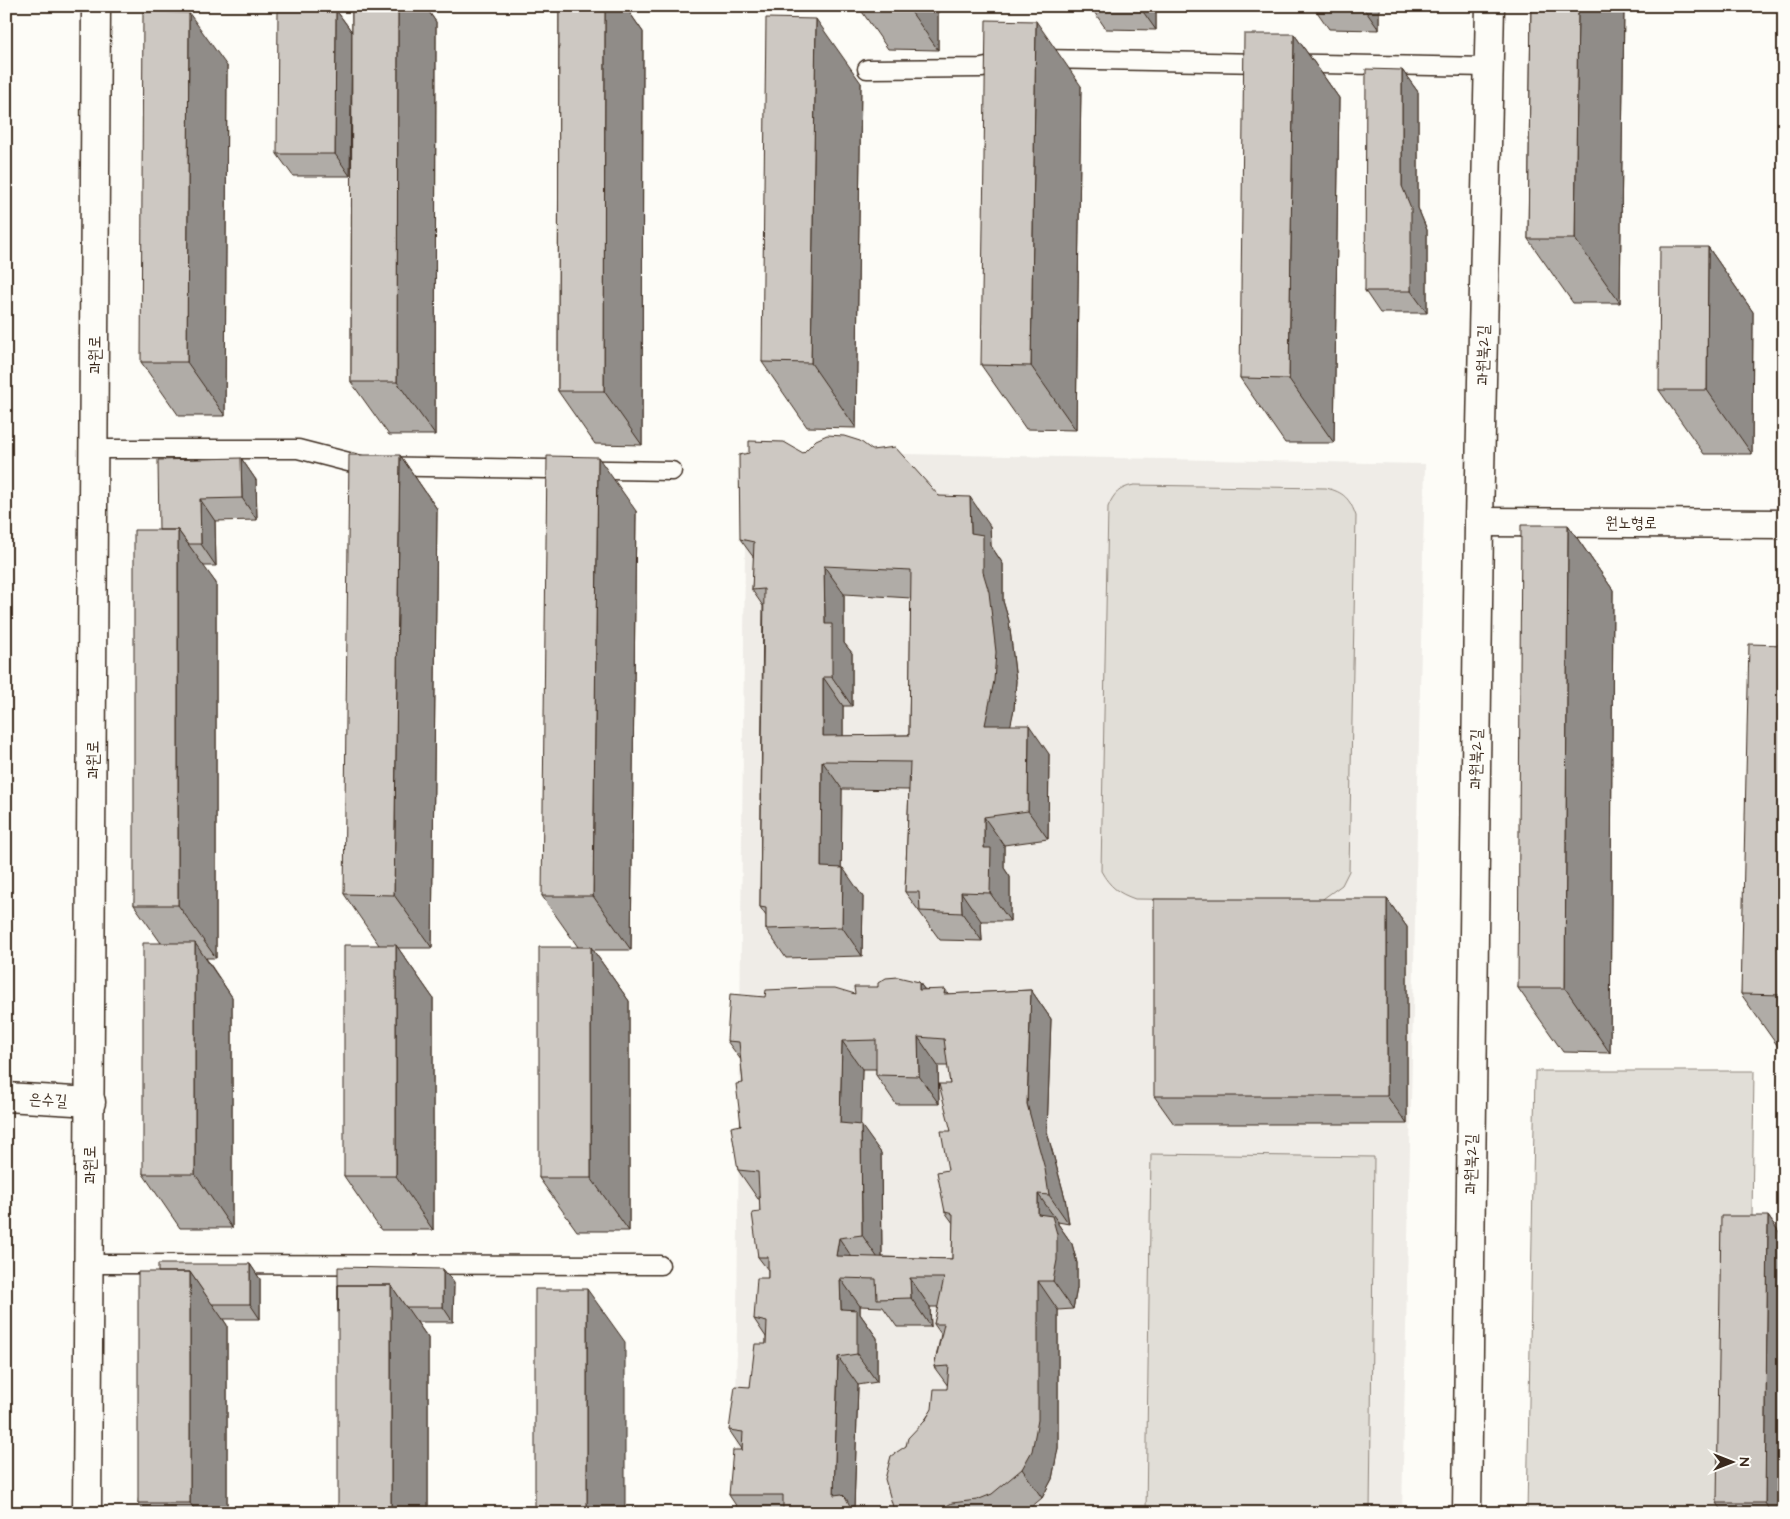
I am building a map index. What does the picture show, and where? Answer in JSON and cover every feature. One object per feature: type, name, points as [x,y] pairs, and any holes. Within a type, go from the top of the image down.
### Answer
[{"type":"main road","name":"과원로","points":[[87,1513],[91,1102],[96,6]]},
{"type":"main road","name":"과원북2길","points":[[1467,1513],[1479,522],[1490,6]]},
{"type":"main road","name":"원노형로","points":[[1479,522],[1784,524]]},
{"type":"main road","name":"은수길","points":[[6,1097],[91,1102]]},
{"type":"lane","points":[[867,69],[982,68],[1024,58],[1489,67]]},
{"type":"lane","points":[[94,449],[298,449],[364,466],[672,471]]},
{"type":"lane","points":[[90,1264],[660,1265]]},
{"type":"shaded area","points":[[746,451],[1425,464],[1402,1513],[735,1513]]},
{"type":"shaded area","points":[[1134,485],[1326,488],[1346,497],[1354,510],[1356,516],[1349,871],[1342,885],[1320,901],[1135,899],[1115,889],[1101,871],[1108,507],[1112,498],[1118,492]]},
{"type":"shaded area","points":[[1535,1071],[1754,1071],[1748,1513],[1527,1513]]},
{"type":"shaded area","points":[[1151,1154],[1374,1157],[1370,1513],[1146,1513]]},
{"type":"building","points":[[352,6],[398,6],[397,382],[351,382]]},
{"type":"building","points":[[559,6],[605,6],[604,391],[558,391]]},
{"type":"building","points":[[1531,6],[1578,6],[1575,239],[1528,239]]},
{"type":"building","points":[[278,10],[336,10],[335,154],[277,154]]},
{"type":"building","points":[[143,12],[189,13],[187,362],[141,362]]},
{"type":"building","points":[[766,18],[816,19],[811,363],[762,362]]},
{"type":"building","points":[[986,20],[1036,21],[1031,366],[981,365]]},
{"type":"building","points":[[1244,34],[1294,34],[1289,379],[1240,378]]},
{"type":"building","points":[[1366,69],[1402,70],[1402,186],[1411,208],[1411,291],[1365,291]]},
{"type":"building","points":[[1660,247],[1708,247],[1707,390],[1659,390]]},
{"type":"building","points":[[827,435],[844,436],[860,441],[872,450],[895,447],[939,496],[970,497],[971,533],[983,535],[983,572],[989,592],[996,652],[994,681],[985,725],[1029,725],[1028,811],[984,817],[984,848],[991,848],[990,893],[961,892],[962,913],[920,911],[919,892],[905,892],[910,762],[822,761],[821,867],[843,868],[842,927],[766,929],[766,908],[760,907],[764,589],[752,590],[754,542],[740,539],[739,455],[749,453],[749,441],[784,442],[803,453],[816,440]],"holes":[[[824,566],[911,570],[909,735],[823,736],[823,677],[832,677],[832,624],[825,624]]]},
{"type":"building","points":[[349,455],[400,455],[394,895],[344,894]]},
{"type":"building","points":[[547,456],[598,457],[593,896],[542,896]]},
{"type":"building","points":[[241,458],[242,498],[200,499],[201,544],[188,544],[178,530],[159,530],[158,460]]},
{"type":"building","points":[[1521,525],[1568,525],[1565,988],[1518,988]]},
{"type":"building","points":[[134,530],[178,530],[178,905],[134,905]]},
{"type":"building","points":[[1749,644],[1784,645],[1784,995],[1741,994]]},
{"type":"building","points":[[1154,899],[1387,899],[1387,1096],[1154,1096]]},
{"type":"building","points":[[143,943],[195,943],[195,1174],[143,1174]]},
{"type":"building","points":[[344,945],[396,945],[396,1176],[344,1176]]},
{"type":"building","points":[[539,947],[591,947],[591,1178],[539,1178]]},
{"type":"building","points":[[898,977],[919,982],[919,990],[945,989],[944,994],[1031,990],[1027,1104],[1045,1169],[1049,1195],[1038,1194],[1038,1214],[1052,1216],[1057,1234],[1057,1260],[1053,1281],[1038,1281],[1038,1420],[1032,1451],[1022,1469],[992,1494],[977,1500],[952,1503],[933,1513],[912,1513],[893,1507],[885,1479],[891,1456],[906,1446],[908,1438],[926,1419],[932,1409],[934,1389],[947,1389],[949,1366],[934,1367],[944,1324],[934,1324],[944,1278],[910,1278],[911,1298],[877,1299],[876,1279],[840,1278],[841,1309],[857,1310],[857,1354],[838,1357],[834,1495],[842,1494],[846,1498],[850,1506],[849,1513],[783,1511],[783,1495],[729,1495],[733,1450],[742,1450],[743,1432],[729,1430],[735,1386],[750,1387],[755,1344],[766,1344],[767,1322],[754,1319],[757,1278],[768,1278],[768,1257],[758,1257],[752,1213],[760,1212],[758,1172],[738,1170],[731,1127],[741,1125],[736,1084],[743,1083],[739,1042],[727,1041],[730,994],[765,997],[766,990],[835,988],[855,994],[854,987],[878,987],[878,983],[886,978]],"holes":[[[918,1037],[944,1039],[950,1084],[939,1084],[951,1131],[941,1131],[948,1170],[937,1172],[945,1212],[953,1214],[952,1259],[836,1256],[839,1238],[862,1235],[861,1125],[840,1123],[842,1041],[876,1040],[876,1075],[919,1076]]]},
{"type":"building","points":[[1721,1216],[1768,1216],[1765,1503],[1717,1503]]},
{"type":"building","points":[[158,1264],[250,1264],[250,1304],[212,1304],[190,1272],[158,1272]]},
{"type":"building","points":[[338,1267],[443,1269],[443,1307],[406,1307],[391,1285],[338,1285]]},
{"type":"building","points":[[138,1272],[190,1272],[190,1503],[138,1503]]},
{"type":"building","points":[[338,1285],[391,1285],[391,1513],[338,1513]]},
{"type":"building","points":[[535,1289],[587,1289],[587,1513],[535,1513]]}]
